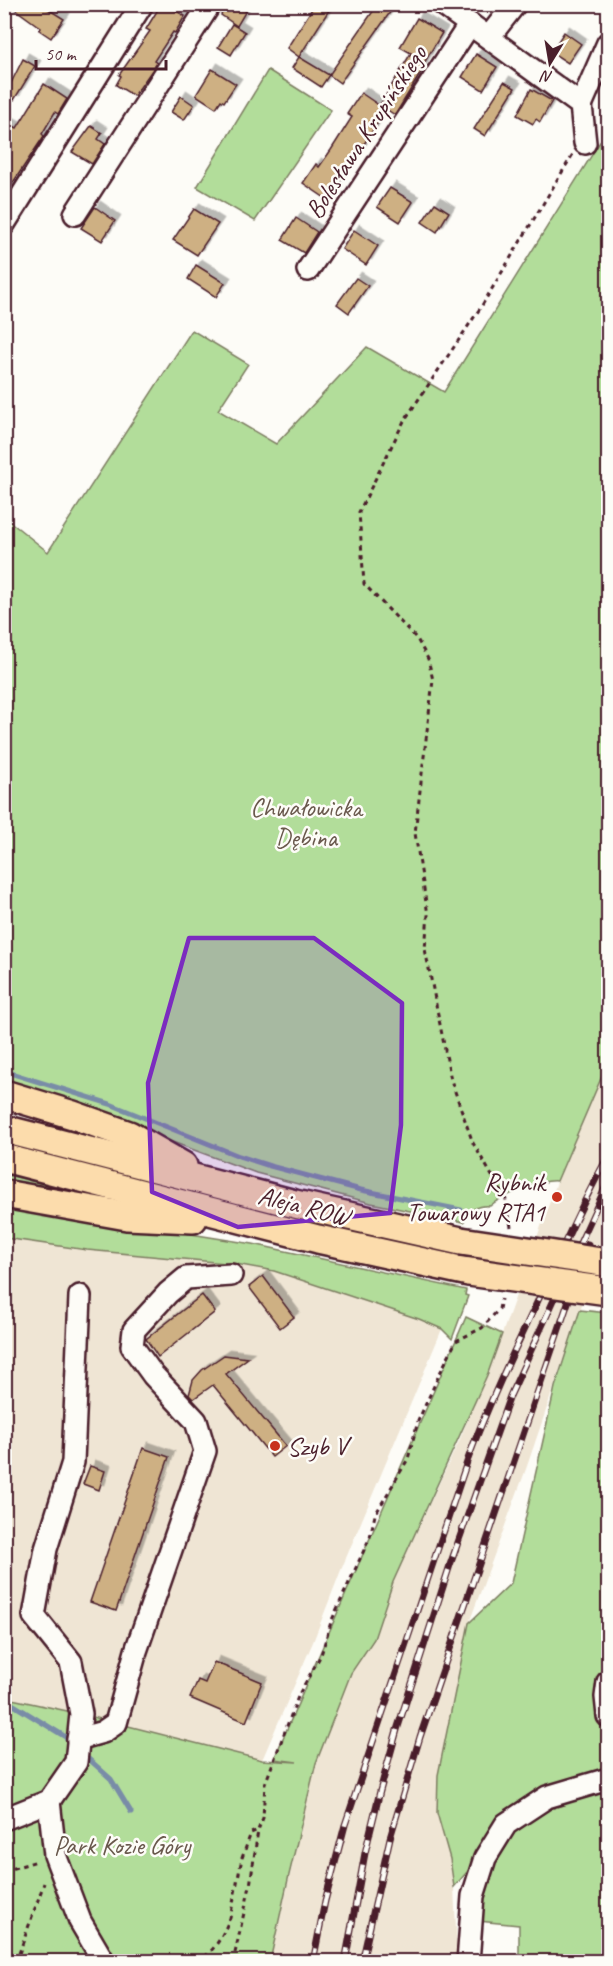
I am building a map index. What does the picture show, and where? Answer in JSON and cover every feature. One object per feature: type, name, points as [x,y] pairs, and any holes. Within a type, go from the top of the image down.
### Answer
[{"type":"main road","points":[[4,1094],[73,1114],[129,1135],[213,1183]]},
{"type":"main road","name":"Aleja ROW","points":[[4,1129],[363,1221],[461,1241],[609,1263]]},
{"type":"main road","name":"Aleja ROW","points":[[4,1158],[357,1248],[469,1272],[609,1291]]},
{"type":"main road","points":[[4,1194],[127,1216],[249,1222]]},
{"type":"street","points":[[4,224],[142,4]]},
{"type":"street","points":[[75,214],[210,4]]},
{"type":"street","points":[[442,4],[581,105]]},
{"type":"street","points":[[489,37],[515,4]]},
{"type":"street","name":"Bolesława Krupińskiego","points":[[308,270],[470,24]]},
{"type":"street","points":[[585,143],[581,105],[609,43]]},
{"type":"street","points":[[77,1747],[116,1723],[136,1651],[205,1451],[196,1421],[153,1375],[132,1346],[134,1330],[168,1293],[186,1278],[231,1275]]},
{"type":"street","points":[[4,1819],[49,1801],[76,1762],[81,1714],[71,1662],[34,1616],[46,1549],[73,1462],[80,1296]]},
{"type":"street","points":[[609,1682],[606,1697],[609,1716]]},
{"type":"street","points":[[468,1962],[473,1896],[485,1858],[506,1824],[547,1797],[609,1779]]},
{"type":"street","points":[[49,1801],[55,1855],[80,1921],[104,1962]]},
{"type":"path","points":[[510,1235],[512,1224],[506,1200],[473,1143],[451,1080],[425,949],[428,915],[415,833],[433,680],[428,659],[417,639],[364,584],[359,512],[404,421],[481,307],[571,156],[585,143]]},
{"type":"path","points":[[233,1962],[250,1886],[258,1830],[263,1818],[265,1784],[299,1694],[321,1655],[331,1622],[370,1537],[375,1515],[408,1459],[418,1421],[456,1341],[482,1328],[499,1308],[501,1298]]},
{"type":"path","points":[[197,1962],[213,1951],[226,1928],[245,1847],[251,1833],[258,1830]]},
{"type":"path","points":[[4,1871],[55,1855]]},
{"type":"path","points":[[4,1960],[16,1960],[55,1855]]},
{"type":"highlighted area","points":[[189,938],[314,938],[402,1003],[401,1125],[390,1213],[238,1227],[152,1192],[148,1083]]},
{"type":"shaded area","points":[[608,1062],[608,1228],[526,1469],[469,1623],[438,1775],[437,1813],[450,1859],[454,1887],[457,1950],[519,1957],[519,1961],[270,1962],[314,1770],[334,1713],[460,1439],[502,1334],[561,1171]]},
{"type":"shaded area","points":[[4,1238],[87,1250],[236,1264],[274,1271],[419,1319],[442,1329],[262,1760],[12,1699],[5,1693]]},
{"type":"green space","points":[[268,70],[331,110],[255,221],[197,187]]},
{"type":"green space","name":"Chwałowicka Dębina","points":[[608,129],[608,1062],[557,1181],[522,1189],[490,1206],[477,1207],[467,1214],[464,1222],[371,1203],[256,1173],[124,1124],[5,1085],[4,517],[48,552],[192,330],[248,364],[218,410],[276,444],[367,347],[444,392]]},
{"type":"green space","points":[[4,1140],[492,1257],[490,1263],[398,1247],[5,1147]]},
{"type":"green space","points":[[4,1174],[129,1206],[5,1187]]},
{"type":"green space","points":[[5,1204],[253,1244],[466,1290],[465,1295],[468,1296],[452,1339],[442,1329],[419,1319],[274,1271],[236,1264],[87,1250],[5,1238]]},
{"type":"green space","points":[[580,1310],[608,1313],[608,1771],[568,1781],[519,1802],[497,1821],[474,1864],[454,1887],[450,1859],[437,1813],[438,1775],[469,1623],[511,1583],[555,1387]]},
{"type":"green space","name":"Park Kozie Góry","points":[[466,1317],[502,1334],[488,1373],[393,1582],[374,1639],[351,1673],[316,1763],[270,1961],[5,1961],[4,1693],[12,1699],[262,1760],[297,1762],[274,1759]]},
{"type":"green space","points":[[608,1784],[608,1961],[519,1961],[519,1925],[478,1921],[479,1900],[497,1848],[531,1813]]},
{"type":"building","points":[[8,4],[40,4],[64,19],[51,38]]},
{"type":"building","points":[[227,4],[250,4],[237,26],[221,15]]},
{"type":"building","points":[[315,4],[333,4],[299,57],[287,48]]},
{"type":"building","points":[[378,4],[396,4],[340,83],[329,75]]},
{"type":"building","points":[[160,6],[166,9],[168,6],[185,16],[154,61],[157,63],[134,96],[116,85],[121,76],[119,75],[150,31],[146,29]]},
{"type":"building","points":[[417,18],[442,33],[395,115],[380,105],[411,53],[400,47]]},
{"type":"building","points":[[232,24],[245,32],[231,55],[218,47]]},
{"type":"building","points":[[564,32],[581,44],[568,63],[551,52]]},
{"type":"building","points":[[476,54],[497,67],[483,90],[462,77]]},
{"type":"building","points":[[299,57],[329,75],[321,87],[292,68]]},
{"type":"building","points":[[23,59],[35,66],[14,100],[5,95]]},
{"type":"building","points":[[212,69],[236,84],[224,102],[221,100],[216,108],[196,95]]},
{"type":"building","points":[[504,82],[515,88],[485,136],[474,129]]},
{"type":"building","points":[[44,84],[67,99],[58,114],[55,112],[42,134],[44,136],[4,196],[4,121],[17,128]]},
{"type":"building","points":[[531,89],[552,101],[540,122],[536,119],[533,124],[517,115]]},
{"type":"building","points":[[361,93],[386,110],[328,200],[303,183],[316,164],[319,167],[331,150],[352,117],[347,114]]},
{"type":"building","points":[[181,96],[194,105],[184,120],[171,112]]},
{"type":"building","points":[[91,126],[102,133],[98,139],[105,144],[92,164],[72,152]]},
{"type":"building","points":[[390,188],[413,202],[400,222],[377,207]]},
{"type":"building","points":[[435,203],[449,212],[437,232],[422,222]]},
{"type":"building","points":[[95,207],[115,221],[102,241],[81,228]]},
{"type":"building","points":[[194,209],[218,224],[197,255],[173,240]]},
{"type":"building","points":[[296,218],[317,232],[304,253],[282,240]]},
{"type":"building","points":[[354,230],[378,246],[366,265],[342,249]]},
{"type":"building","points":[[196,265],[225,283],[216,297],[188,279]]},
{"type":"building","points":[[356,278],[368,286],[349,313],[337,304]]},
{"type":"building","points":[[263,1276],[294,1317],[280,1328],[249,1287]]},
{"type":"building","points":[[202,1295],[215,1312],[158,1357],[146,1339]]},
{"type":"building","points":[[224,1355],[248,1358],[226,1374],[286,1446],[272,1457],[213,1385],[193,1399],[189,1395],[193,1380],[202,1370]]},
{"type":"building","points":[[143,1448],[169,1457],[116,1611],[90,1602]]},
{"type":"building","points":[[90,1466],[105,1471],[99,1490],[83,1484]]},
{"type":"building","points":[[214,1662],[262,1682],[246,1722],[190,1698],[198,1680],[205,1683]]},
{"type":"waterway","points":[[4,1071],[110,1104],[239,1156],[270,1166],[361,1190],[461,1210]]},
{"type":"waterway","points":[[4,1699],[73,1744]]},
{"type":"waterway","points":[[82,1753],[111,1779],[131,1812]]},
{"type":"railway","points":[[313,1962],[325,1901],[345,1825],[468,1459],[513,1354],[608,1157]]},
{"type":"railway","points":[[345,1962],[365,1853],[380,1791],[397,1730],[450,1565],[510,1396],[608,1182]]},
{"type":"railway","points":[[362,1962],[390,1838],[420,1737],[588,1244]]},
{"type":"place","name":"Rybnik Towarowy RTA1","points":[[557,1197]]},
{"type":"place","name":"Szyb V","points":[[275,1446]]}]
